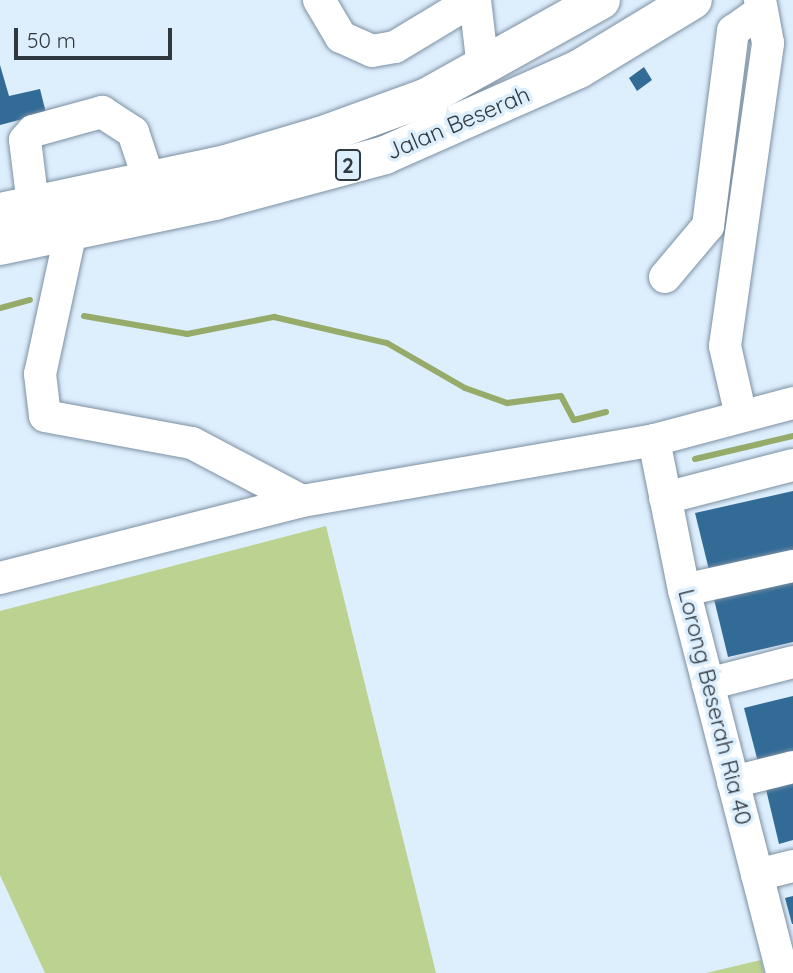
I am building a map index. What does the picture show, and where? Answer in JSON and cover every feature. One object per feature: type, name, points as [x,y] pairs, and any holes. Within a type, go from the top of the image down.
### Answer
[{"type":"highway","name":"Jalan Beserah","points":[[17,208],[149,180],[320,136],[428,97],[601,0]]},
{"type":"highway","name":"Jalan Beserah","points":[[0,246],[385,155],[482,117],[682,7]]},
{"type":"street","points":[[319,0],[341,37],[372,51],[395,47],[474,0],[483,68]]},
{"type":"street","points":[[682,7],[711,0]]},
{"type":"street","points":[[665,277],[708,226],[733,31],[761,5]]},
{"type":"street","points":[[741,416],[725,346],[768,43],[761,5]]},
{"type":"street","points":[[17,208],[25,140],[33,131],[102,112],[133,132],[149,180]]},
{"type":"street","points":[[71,231],[40,374],[38,400],[45,416],[192,443],[302,501]]},
{"type":"street","points":[[0,578],[302,501],[654,440],[793,403]]},
{"type":"street","name":"Lorong Beserah Ria 40","points":[[654,440],[684,590],[782,973]]},
{"type":"street","points":[[666,498],[793,465]]},
{"type":"street","points":[[684,590],[793,566]]},
{"type":"street","points":[[708,684],[793,662]]},
{"type":"street","points":[[733,782],[793,767]]},
{"type":"street","points":[[757,875],[793,866]]},
{"type":"green space","points":[[326,526],[436,973],[45,973],[0,875],[0,611]]},
{"type":"green space","points":[[761,960],[764,973],[706,973]]},
{"type":"building","points":[[0,65],[9,96],[40,89],[46,113],[0,125]]},
{"type":"building","points":[[644,67],[652,80],[637,91],[629,78]]},
{"type":"building","points":[[793,491],[793,555],[710,574],[695,513]]},
{"type":"building","points":[[793,577],[793,642],[728,657],[713,595]]},
{"type":"building","points":[[793,696],[793,758],[759,766],[744,708]]},
{"type":"building","points":[[793,774],[793,840],[779,844],[764,781]]},
{"type":"building","points":[[793,896],[793,924],[792,924],[785,898]]},
{"type":"waterway","points":[[0,308],[30,300]]},
{"type":"waterway","points":[[84,316],[187,334],[274,317],[387,343],[465,388],[507,403],[561,396],[574,420],[606,412]]},
{"type":"waterway","points":[[695,459],[793,436]]}]
